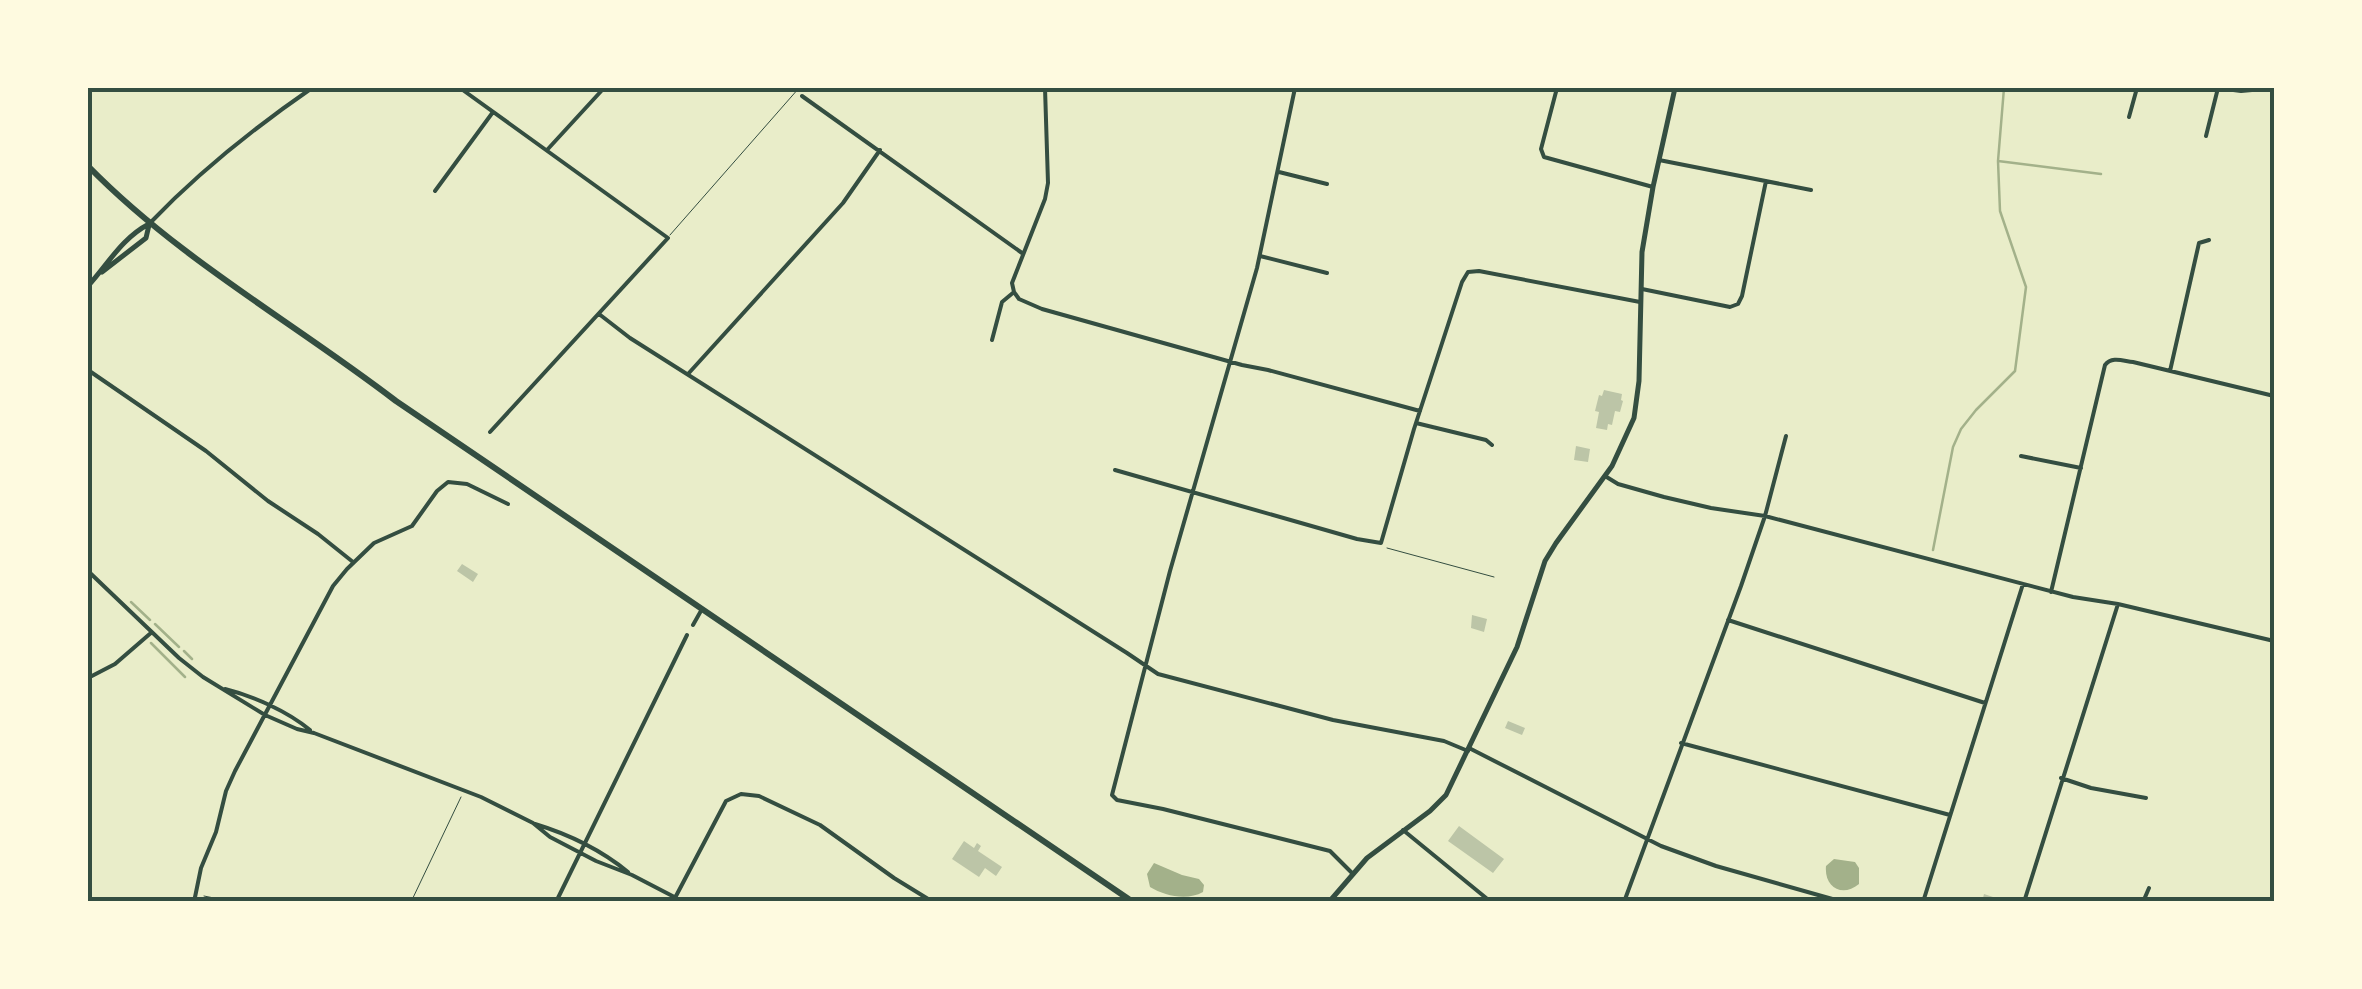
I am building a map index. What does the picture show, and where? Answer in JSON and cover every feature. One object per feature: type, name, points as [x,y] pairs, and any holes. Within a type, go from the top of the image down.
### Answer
[{"type":"main road","points":[[88,166],[149,224],[396,402],[1132,902]]},
{"type":"street","points":[[88,286],[134,232],[149,224],[192,180],[312,88]]},
{"type":"street","points":[[460,88],[668,238],[490,432]]},
{"type":"street","points":[[548,150],[604,88]]},
{"type":"street","points":[[1046,88],[1048,183],[1012,283],[1019,300],[1068,317],[1420,411]]},
{"type":"street","points":[[1294,88],[1260,256],[1112,790],[1113,797],[1330,851],[1352,873]]},
{"type":"street","points":[[1557,88],[1542,149],[1544,157],[1653,187]]},
{"type":"street","points":[[1329,902],[1367,858],[1446,796],[1517,647],[1545,562],[1606,476],[1628,437],[1636,410],[1642,252],[1675,88]]},
{"type":"street","points":[[2128,117],[2136,88]]},
{"type":"street","points":[[2206,136],[2218,88],[2274,88]]},
{"type":"street","points":[[802,96],[1023,254]]},
{"type":"street","points":[[436,191],[493,112]]},
{"type":"street","points":[[688,374],[842,204],[880,150]]},
{"type":"street","points":[[1659,160],[1811,190]]},
{"type":"street","points":[[1279,172],[1327,184]]},
{"type":"street","points":[[1641,289],[1730,306],[1738,304],[1766,181]]},
{"type":"street","points":[[99,274],[146,238],[149,224]]},
{"type":"street","points":[[2170,372],[2199,244],[2209,240]]},
{"type":"street","points":[[1260,256],[1327,273]]},
{"type":"street","points":[[1115,470],[1381,543],[1416,422],[1468,272],[1640,302]]},
{"type":"street","points":[[992,340],[1002,302],[1014,292]]},
{"type":"street","points":[[599,314],[630,338],[1156,673],[1333,720],[1444,741],[1646,839],[1716,866],[1843,902]]},
{"type":"street","points":[[2051,592],[2105,365],[2114,359],[2274,396]]},
{"type":"street","points":[[88,370],[206,451],[353,562]]},
{"type":"street","points":[[1416,422],[1492,444]]},
{"type":"street","points":[[1624,902],[1765,516],[1786,436]]},
{"type":"street","points":[[2021,456],[2081,468]]},
{"type":"street","points":[[1606,476],[1618,484],[1664,497],[1765,516],[2051,592],[2274,641]]},
{"type":"street","points":[[195,898],[226,791],[333,586],[374,543],[412,526],[448,482],[467,484],[508,504]]},
{"type":"street","points":[[88,572],[188,666],[237,700],[297,730],[464,790],[584,844],[632,875]]},
{"type":"street","points":[[1923,902],[2023,584]]},
{"type":"street","points":[[2024,902],[2118,604]]},
{"type":"street","points":[[693,626],[702,609]]},
{"type":"street","points":[[1728,620],[1985,703]]},
{"type":"street","points":[[88,678],[115,664],[152,632]]},
{"type":"street","points":[[556,902],[688,634]]},
{"type":"street","points":[[222,688],[270,706],[314,733]]},
{"type":"street","points":[[1682,742],[1950,815]]},
{"type":"street","points":[[2061,778],[2146,798]]},
{"type":"street","points":[[675,897],[726,801],[741,794],[759,796],[820,824],[932,902]]},
{"type":"street","points":[[533,824],[580,853],[684,902]]},
{"type":"street","points":[[1403,830],[1490,902]]},
{"type":"street","points":[[2143,902],[2149,888]]},
{"type":"lane","points":[[668,238],[799,88]]},
{"type":"path","points":[[1381,543],[1394,551],[1494,577]]},
{"type":"path","points":[[411,902],[464,790]]},
{"type":"path","points":[[195,898],[234,902]]},
{"type":"shaded area","points":[[1834,859],[1855,862],[1859,884],[1846,890],[1831,885],[1826,866]]},
{"type":"shaded area","points":[[1154,863],[1199,879],[1204,885],[1203,892],[1176,896],[1150,887],[1147,874]]},
{"type":"building","points":[[1604,390],[1622,394],[1623,401],[1607,430],[1596,428],[1599,412],[1595,411]]},
{"type":"building","points":[[1576,446],[1590,449],[1588,462],[1574,460]]},
{"type":"building","points":[[462,564],[478,574],[473,582],[457,571]]},
{"type":"building","points":[[1472,615],[1487,619],[1484,632],[1471,628]]},
{"type":"building","points":[[1508,721],[1525,728],[1522,735],[1505,728]]},
{"type":"building","points":[[1459,826],[1504,859],[1493,873],[1448,841]]},
{"type":"building","points":[[964,841],[974,848],[977,843],[981,846],[978,851],[1002,867],[996,876],[985,868],[979,877],[952,859]]},
{"type":"building","points":[[1984,894],[2005,901],[2005,902],[1982,902]]},
{"type":"waterway","points":[[1933,550],[1953,447],[1961,429],[2015,371],[2026,287],[2000,211],[1998,161],[2004,88]]},
{"type":"waterway","points":[[1998,161],[2101,174]]},
{"type":"waterway","points":[[131,602],[150,620]]},
{"type":"waterway","points":[[155,624],[179,647]]},
{"type":"waterway","points":[[151,643],[185,677]]},
{"type":"waterway","points":[[184,651],[192,659]]}]
